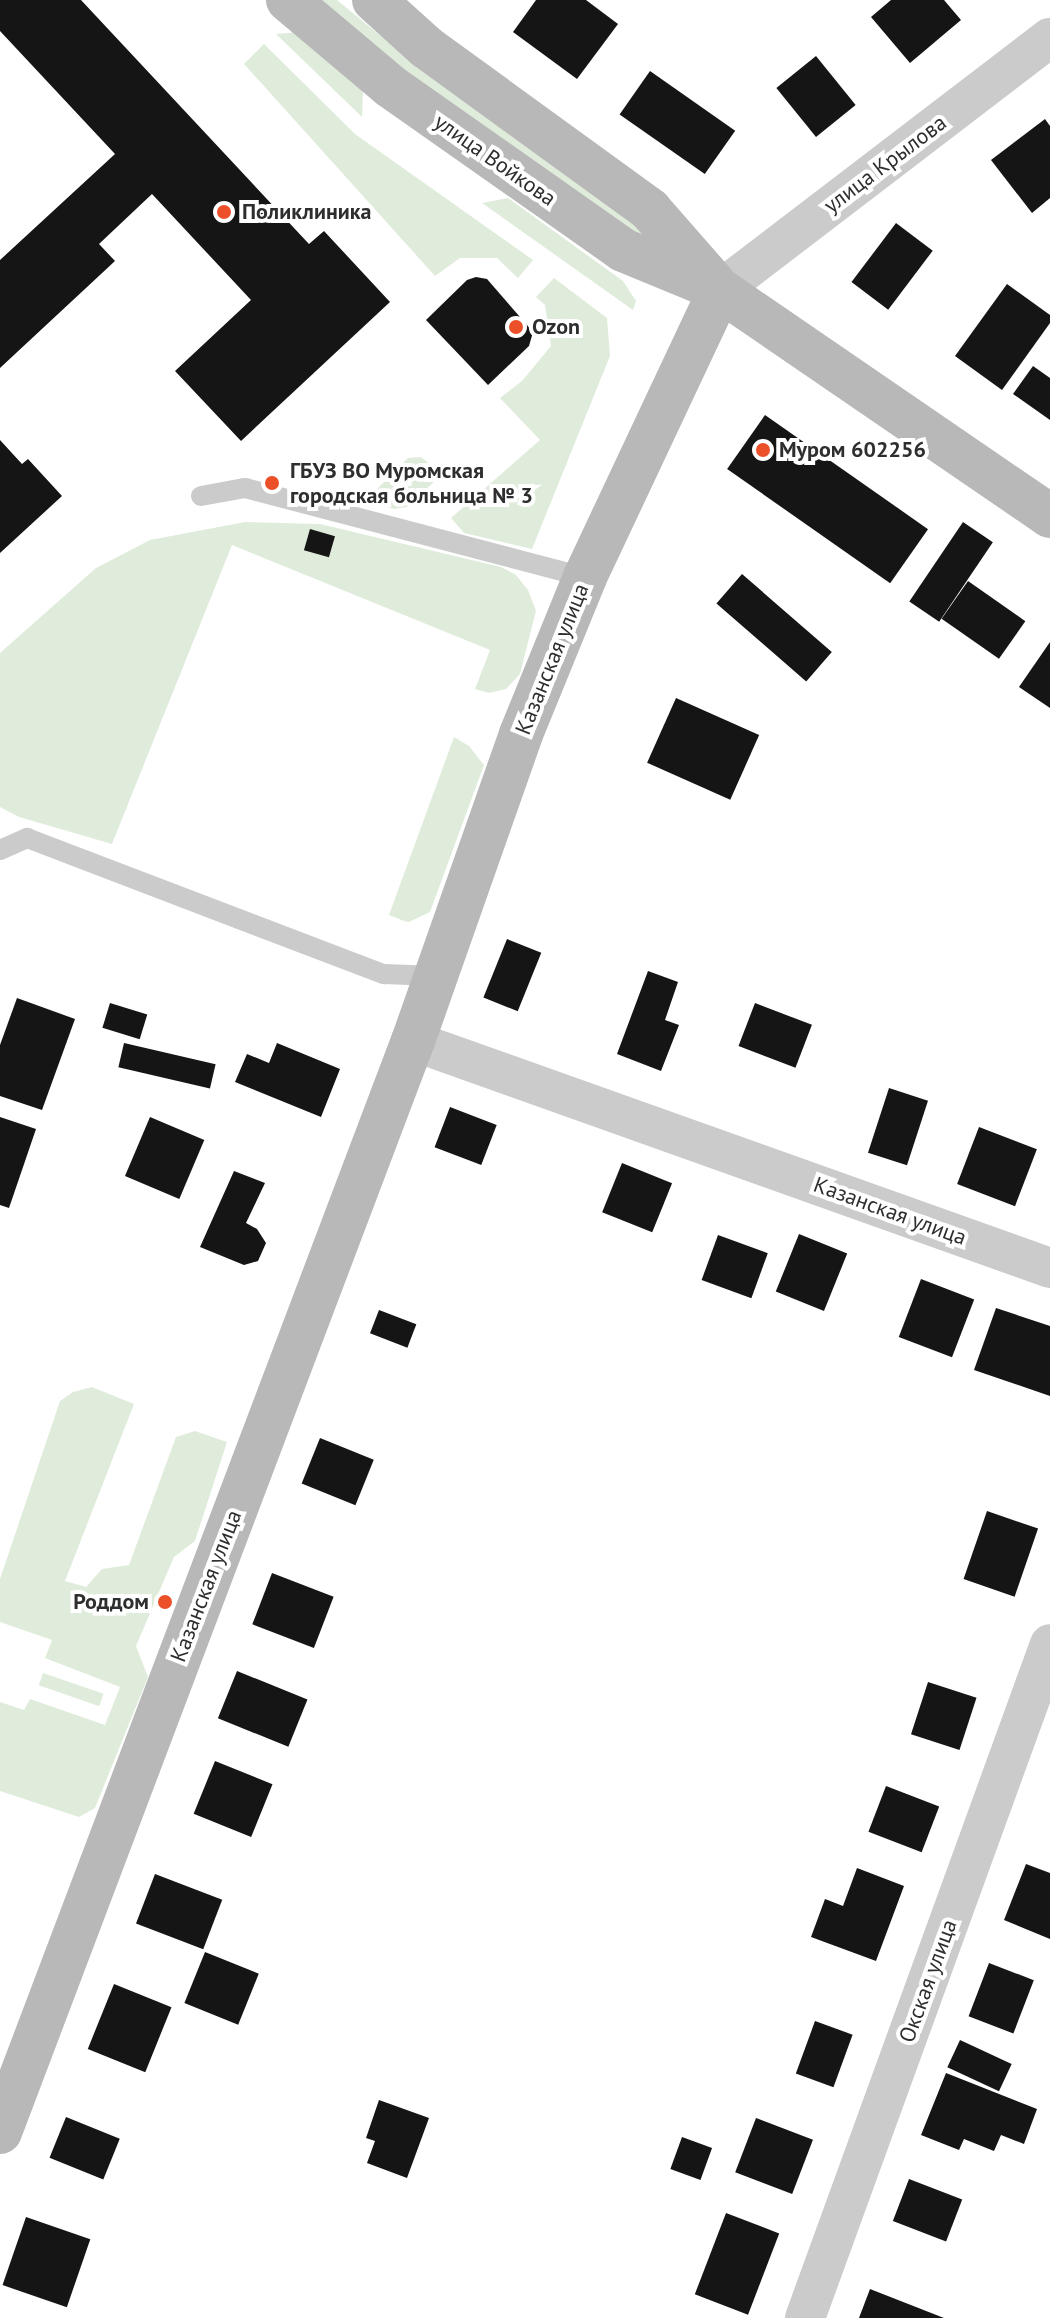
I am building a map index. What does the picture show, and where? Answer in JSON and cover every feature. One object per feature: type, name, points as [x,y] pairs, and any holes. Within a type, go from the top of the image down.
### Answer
[{"type":"street","name":"улица Войкова","points":[[288,0],[390,86],[623,250],[720,290],[1050,516]]},
{"type":"street","name":"улица Войкова","points":[[374,0],[426,47],[650,210],[720,290]]},
{"type":"street","name":"улица Крылова","points":[[720,290],[1050,38]]},
{"type":"street","name":"Казанская улица","points":[[0,2132],[413,1041],[521,734],[585,577],[720,290]]},
{"type":"street","name":"Казанская улица","points":[[413,1041],[1050,1268]]},
{"type":"street","name":"Окская улица","points":[[805,2318],[1050,1644]]},
{"type":"lane","points":[[201,496],[245,488],[585,577]]},
{"type":"lane","points":[[0,850],[27,838],[384,974],[435,976]]},
{"type":"green space","points":[[314,0],[337,0],[414,63],[665,236],[663,255],[404,73]]},
{"type":"green space","points":[[299,32],[363,90],[362,117],[276,34]]},
{"type":"green space","points":[[264,44],[355,134],[533,260],[518,278],[497,258],[460,258],[435,276],[244,64]]},
{"type":"green space","points":[[508,198],[623,281],[636,301],[633,310],[482,203]]},
{"type":"green space","points":[[554,278],[607,318],[610,356],[532,549],[464,533],[451,518],[540,440],[500,398],[522,381],[551,346],[545,305],[536,297]]},
{"type":"green space","points":[[421,457],[431,465],[436,480],[407,507],[394,509],[378,504],[378,488],[408,458]]},
{"type":"green space","points":[[245,522],[320,524],[501,567],[516,575],[528,590],[536,611],[520,674],[506,689],[489,693],[475,689],[490,650],[232,545],[112,844],[19,817],[0,807],[0,653],[96,568],[150,540]]},
{"type":"green space","points":[[454,737],[469,746],[484,765],[430,912],[409,922],[404,921],[389,915]]},
{"type":"green space","points":[[92,1387],[134,1404],[65,1581],[86,1587],[102,1569],[129,1565],[176,1437],[195,1431],[227,1442],[195,1541],[174,1557],[136,1646],[148,1677],[95,1808],[79,1817],[0,1791],[0,1702],[24,1710],[30,1699],[105,1725],[120,1687],[45,1658],[52,1640],[0,1622],[0,1579],[60,1401],[73,1392]]},
{"type":"green space","points":[[43,1673],[104,1694],[99,1706],[39,1685]]},
{"type":"building","name":"Поликлиника","points":[[0,0],[81,0],[309,244],[324,231],[390,302],[241,441],[175,371],[251,300],[152,194],[99,244],[115,261],[0,368],[0,260],[115,154],[0,31]]},
{"type":"building","points":[[536,0],[586,0],[618,24],[577,79],[513,32]]},
{"type":"building","points":[[891,0],[944,0],[961,20],[910,63],[871,17]]},
{"type":"building","points":[[816,56],[856,105],[816,137],[776,88]]},
{"type":"building","points":[[650,71],[735,131],[705,174],[620,114]]},
{"type":"building","points":[[1045,119],[1050,126],[1050,198],[1032,213],[991,160]]},
{"type":"building","points":[[896,223],[933,251],[888,310],[851,282]]},
{"type":"building","points":[[476,277],[487,279],[533,332],[529,346],[488,385],[426,320],[467,280]]},
{"type":"building","points":[[1007,284],[1050,315],[1050,323],[1002,390],[955,356]]},
{"type":"building","points":[[1033,366],[1050,378],[1050,420],[1013,394]]},
{"type":"building","points":[[765,415],[928,529],[890,583],[727,469]]},
{"type":"building","points":[[0,440],[22,464],[28,459],[62,496],[0,553]]},
{"type":"building","points":[[963,522],[993,542],[939,622],[909,602]]},
{"type":"building","points":[[310,529],[335,536],[329,557],[304,550]]},
{"type":"building","points":[[742,574],[832,652],[806,682],[716,603]]},
{"type":"building","points":[[968,581],[1025,621],[999,659],[942,619]]},
{"type":"building","points":[[1050,642],[1050,708],[1019,687]]},
{"type":"building","points":[[676,698],[759,735],[730,800],[647,763]]},
{"type":"building","points":[[507,939],[541,953],[518,1011],[483,997]]},
{"type":"building","points":[[648,971],[678,982],[665,1020],[679,1025],[661,1071],[617,1054]]},
{"type":"building","points":[[17,998],[75,1019],[42,1110],[0,1096],[0,1045]]},
{"type":"building","points":[[110,1003],[147,1014],[140,1039],[102,1028]]},
{"type":"building","points":[[755,1003],[812,1025],[795,1068],[739,1046]]},
{"type":"building","points":[[124,1043],[216,1064],[210,1089],[118,1067]]},
{"type":"building","points":[[277,1043],[340,1069],[321,1117],[235,1082],[247,1054],[269,1063]]},
{"type":"building","points":[[889,1088],[928,1101],[907,1165],[868,1153]]},
{"type":"building","points":[[450,1107],[497,1125],[481,1165],[435,1147]]},
{"type":"building","points":[[0,1117],[36,1129],[9,1208],[0,1205]]},
{"type":"building","points":[[150,1117],[204,1140],[179,1199],[125,1176]]},
{"type":"building","points":[[979,1127],[1037,1149],[1015,1206],[957,1184]]},
{"type":"building","points":[[622,1163],[672,1183],[652,1232],[602,1212]]},
{"type":"building","points":[[234,1171],[265,1183],[246,1223],[257,1229],[266,1243],[258,1261],[244,1265],[200,1247]]},
{"type":"building","points":[[799,1234],[847,1253],[824,1311],[776,1291]]},
{"type":"building","points":[[718,1235],[768,1253],[751,1298],[702,1280]]},
{"type":"building","points":[[921,1279],[974,1299],[952,1357],[899,1337]]},
{"type":"building","points":[[996,1308],[1050,1326],[1050,1396],[974,1370]]},
{"type":"building","points":[[379,1310],[416,1324],[407,1348],[370,1333]]},
{"type":"building","points":[[320,1438],[374,1460],[355,1505],[302,1483]]},
{"type":"building","points":[[987,1511],[1038,1529],[1015,1597],[964,1579]]},
{"type":"building","points":[[272,1573],[334,1597],[314,1648],[252,1624]]},
{"type":"building","points":[[237,1671],[307,1699],[288,1747],[218,1718]]},
{"type":"building","points":[[928,1682],[977,1698],[960,1750],[911,1734]]},
{"type":"building","points":[[215,1761],[272,1784],[251,1837],[194,1814]]},
{"type":"building","points":[[886,1786],[939,1806],[922,1852],[868,1832]]},
{"type":"building","points":[[1026,1864],[1050,1873],[1050,1939],[1004,1920]]},
{"type":"building","points":[[857,1868],[904,1886],[876,1961],[811,1937],[825,1899],[843,1906]]},
{"type":"building","points":[[155,1874],[222,1900],[203,1949],[136,1923]]},
{"type":"building","points":[[205,1952],[259,1974],[238,2025],[184,2003]]},
{"type":"building","points":[[989,1963],[1034,1980],[1013,2033],[969,2016]]},
{"type":"building","points":[[114,1984],[171,2007],[145,2072],[88,2049]]},
{"type":"building","points":[[815,2021],[853,2035],[833,2087],[796,2074]]},
{"type":"building","points":[[960,2040],[1012,2064],[999,2091],[947,2067]]},
{"type":"building","points":[[946,2073],[1037,2109],[1024,2144],[1001,2135],[994,2151],[964,2139],[959,2150],[921,2135]]},
{"type":"building","points":[[379,2100],[429,2118],[407,2178],[367,2163],[375,2141],[366,2138]]},
{"type":"building","points":[[66,2117],[120,2139],[103,2180],[50,2158]]},
{"type":"building","points":[[756,2118],[813,2140],[792,2194],[735,2172]]},
{"type":"building","points":[[682,2137],[712,2148],[700,2180],[670,2169]]},
{"type":"building","points":[[909,2179],[962,2199],[946,2241],[893,2221]]},
{"type":"building","points":[[726,2213],[779,2233],[748,2315],[695,2294]]},
{"type":"building","points":[[26,2217],[90,2239],[67,2307],[3,2285]]},
{"type":"building","points":[[870,2289],[944,2318],[859,2318]]},
{"type":"place","name":"Поликлиника","points":[[224,212]]},
{"type":"place","name":"Ozon","points":[[516,327]]},
{"type":"place","name":"Муром 602256","points":[[763,450]]},
{"type":"place","name":"ГБУЗ ВО Муромская городская больница № 3","points":[[272,483]]},
{"type":"place","name":"Роддом","points":[[165,1602]]}]
